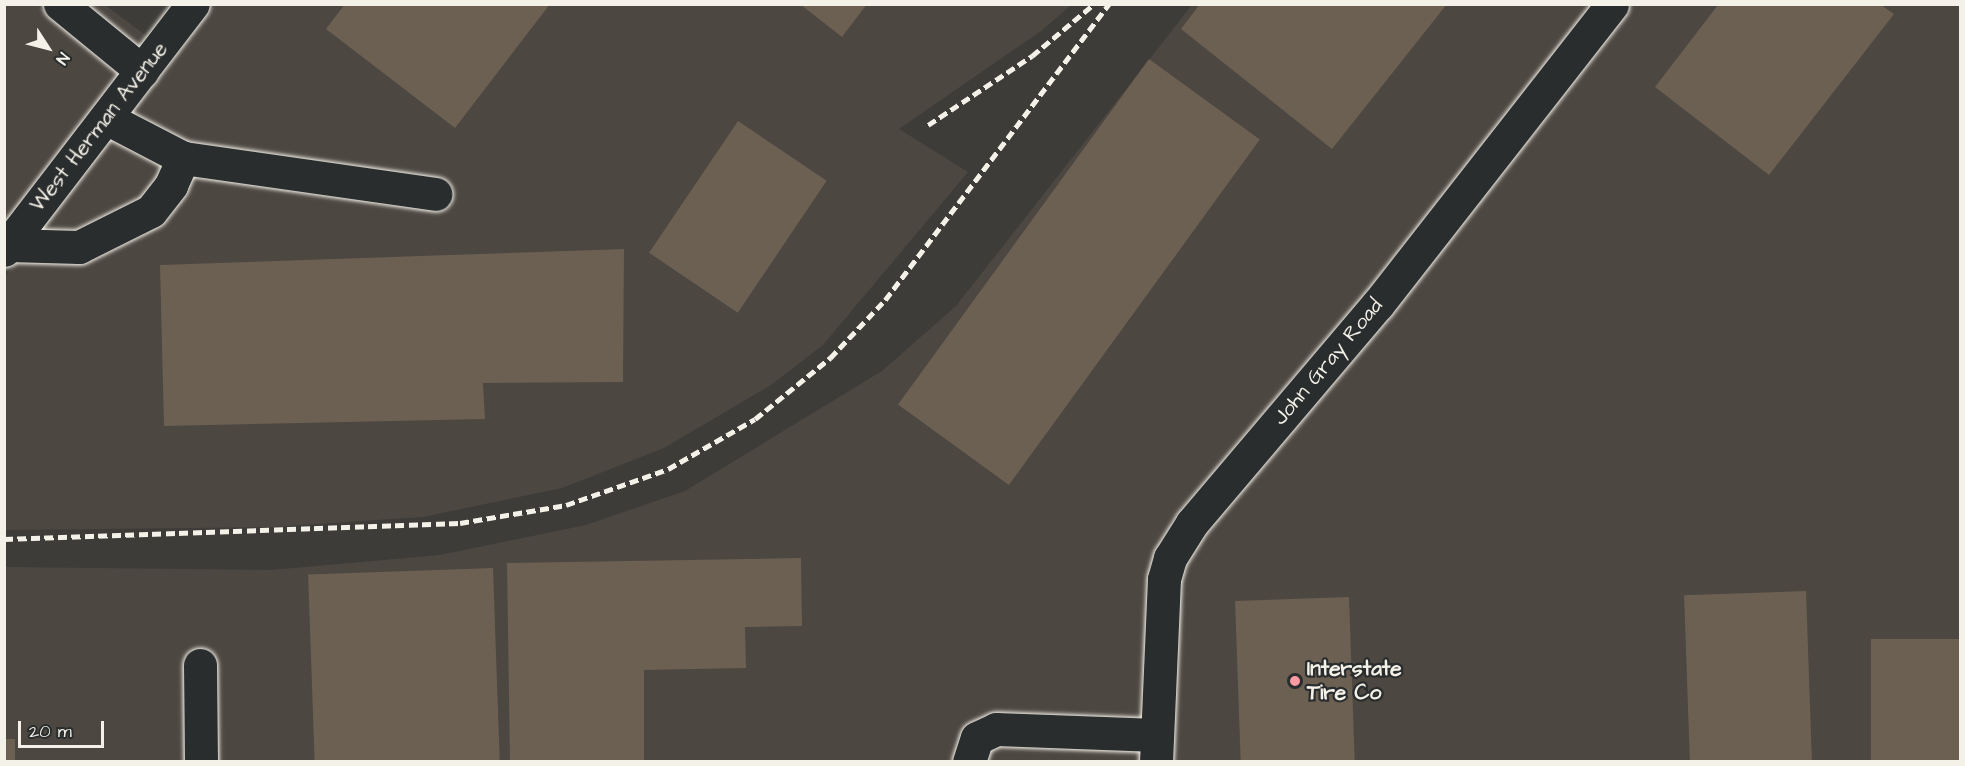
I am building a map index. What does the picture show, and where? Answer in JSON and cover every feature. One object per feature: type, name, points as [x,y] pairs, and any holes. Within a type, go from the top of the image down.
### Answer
[{"type":"street","points":[[60,4],[142,71]]},
{"type":"street","name":"West Herman Avenue","points":[[6,248],[194,4]]},
{"type":"street","name":"John Gray Road","points":[[1157,748],[1164,579],[1170,558],[1192,523],[1378,304],[1612,4]]},
{"type":"street","points":[[106,118],[183,158],[435,194]]},
{"type":"street","points":[[6,248],[79,246],[151,211],[171,185],[183,158]]},
{"type":"street","points":[[200,665],[201,762]]},
{"type":"street","points":[[969,762],[977,738],[996,729],[1157,748]]},
{"type":"shaded area","points":[[5,5],[37,5],[121,72],[5,223]]},
{"type":"shaded area","points":[[83,5],[105,5],[148,37],[138,49]]},
{"type":"shaded area","points":[[215,5],[1071,5],[1041,31],[899,129],[968,172],[823,345],[771,385],[664,448],[562,488],[423,517],[272,527],[5,530],[4,278]]},
{"type":"shaded area","points":[[1192,5],[1592,5],[1365,293],[1170,523],[1141,761],[5,762],[5,567],[271,570],[440,555],[586,525],[685,491],[882,371],[956,306]]},
{"type":"shaded area","points":[[1634,5],[1960,5],[1960,761],[1172,762],[1180,583],[1185,566],[1206,533],[1391,314]]},
{"type":"building","points":[[345,4],[550,4],[455,128],[326,29]]},
{"type":"building","points":[[800,4],[867,4],[842,37]]},
{"type":"building","points":[[1200,4],[1447,4],[1332,149],[1181,29]]},
{"type":"building","points":[[1718,5],[1881,5],[1894,14],[1769,175],[1655,87]]},
{"type":"building","points":[[1149,59],[1260,140],[1009,485],[898,404]]},
{"type":"building","points":[[738,121],[827,181],[738,313],[649,253]]},
{"type":"building","points":[[624,249],[623,382],[483,383],[485,419],[164,426],[160,265]]},
{"type":"building","points":[[801,558],[802,626],[745,627],[746,668],[644,670],[644,762],[510,762],[507,563]]},
{"type":"building","points":[[493,568],[500,762],[315,762],[308,574]]},
{"type":"building","points":[[1806,591],[1812,762],[1690,762],[1684,595]]},
{"type":"building","name":"Interstate Tire Co","points":[[1349,597],[1355,762],[1241,762],[1235,601]]},
{"type":"building","points":[[1871,639],[1960,639],[1960,762],[1871,762]]},
{"type":"building","points":[[5,739],[15,739],[15,762],[5,762]]},
{"type":"railway","points":[[928,125],[1032,56],[1094,4]]},
{"type":"railway","points":[[4,539],[460,523],[566,505],[668,469],[755,419],[830,358],[885,300],[1109,4]]},
{"type":"place","name":"Interstate Tire Co","points":[[1295,681]]}]
